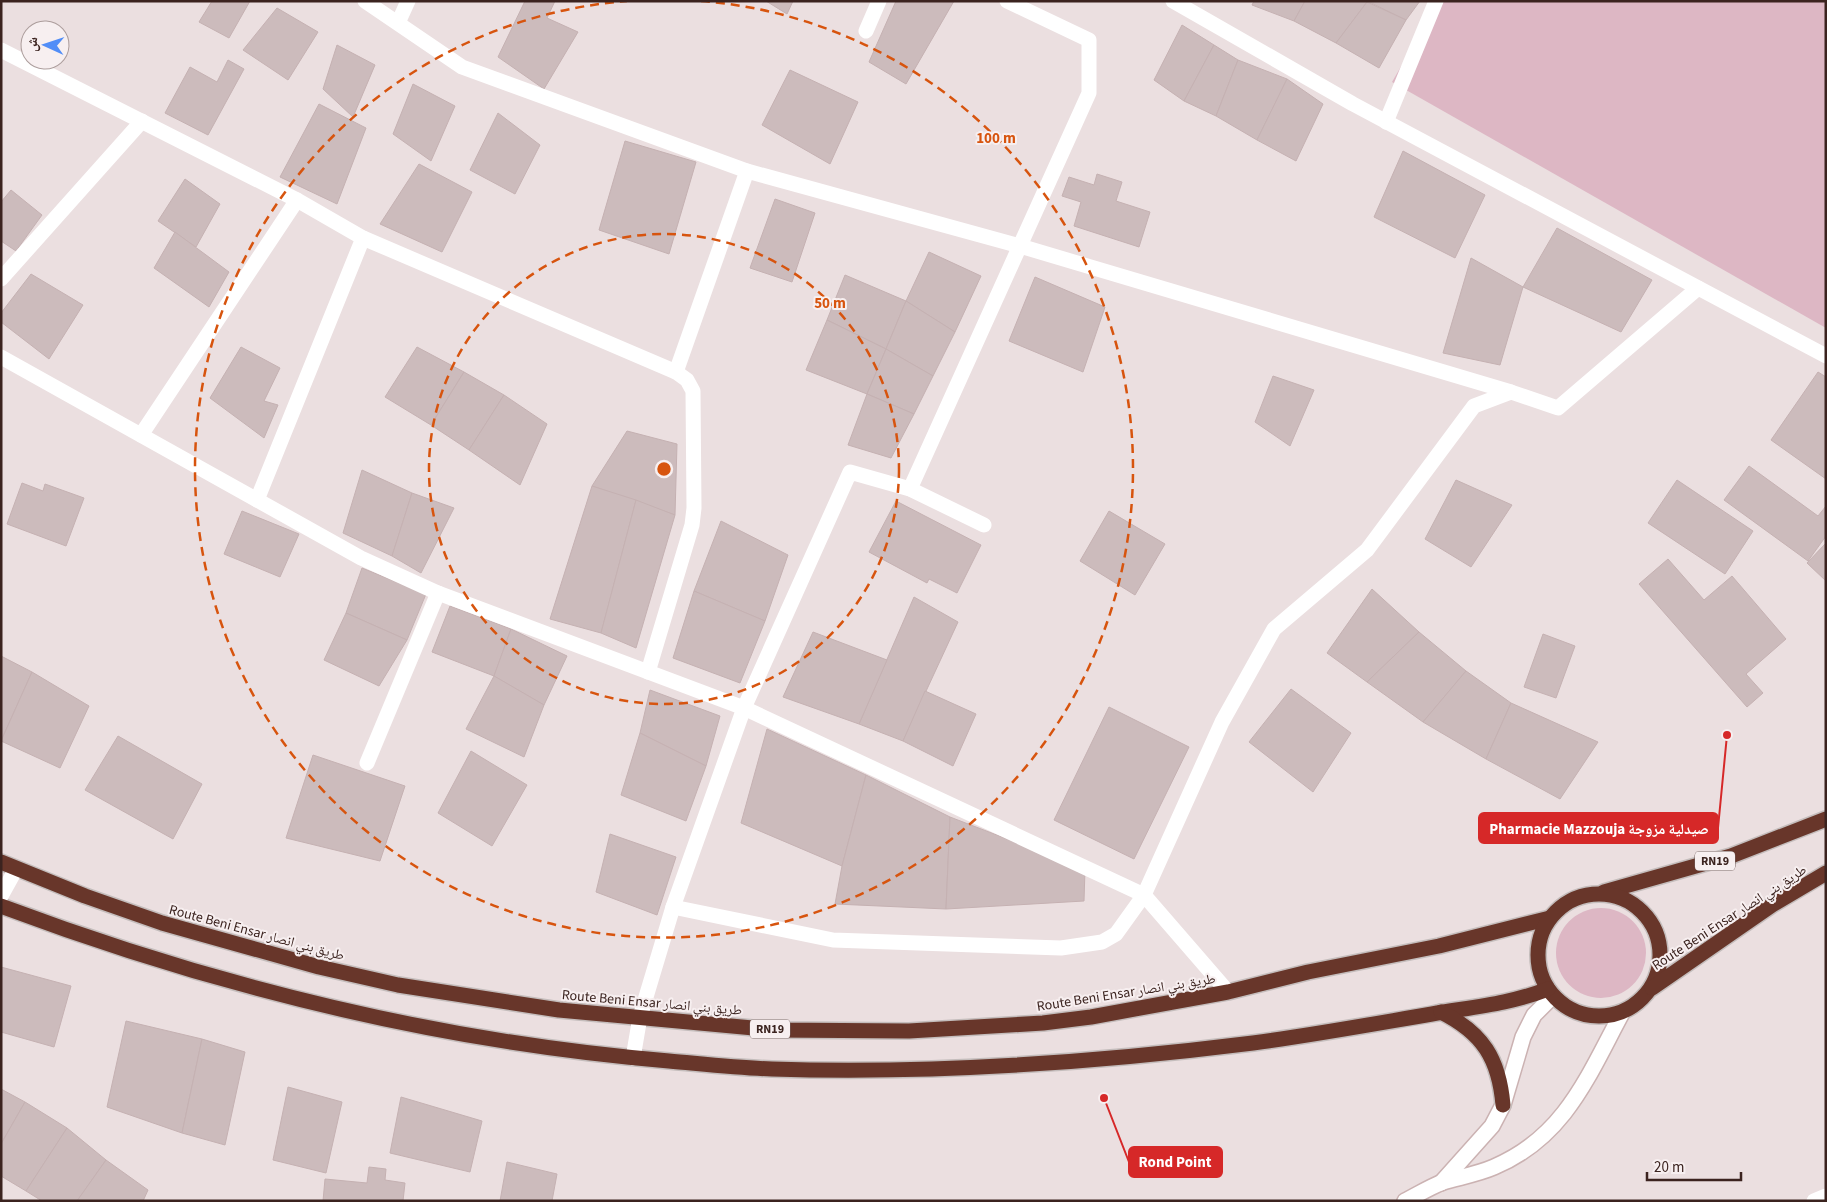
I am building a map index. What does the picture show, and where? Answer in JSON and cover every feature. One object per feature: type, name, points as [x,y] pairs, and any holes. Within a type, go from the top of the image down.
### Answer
[{"type":"highway","name":"RN19","points":[[1602,893],[1620,897],[1636,906],[1649,919],[1658,935],[1661,954],[1658,972],[1651,989],[1638,1003],[1622,1013],[1604,1017],[1584,1015],[1567,1008],[1550,992],[1540,972],[1538,953],[1541,934],[1550,918],[1564,904],[1582,896],[1602,893],[1731,856],[1826,819]]},
{"type":"highway","name":"Route Beni Ensar طريق بني انصار","points":[[1,862],[162,923],[318,967],[398,985],[478,999],[774,1030],[908,1031],[1043,1023],[1091,1017],[1228,992],[1308,972],[1438,946],[1550,918]]},
{"type":"highway","name":"Route Beni Ensar طريق بني انصار","points":[[1651,989],[1772,905],[1826,873]]},
{"type":"highway","points":[[1,906],[152,960],[310,1004],[471,1036],[633,1058],[769,1069],[904,1070],[1039,1064],[1174,1053],[1308,1036],[1441,1012],[1493,1006],[1550,992]]},
{"type":"highway","points":[[1441,1012],[1466,1027],[1487,1049],[1496,1066],[1501,1085],[1503,1105]]},
{"type":"street","points":[[365,1],[462,66],[747,171],[1020,246],[1511,392],[1558,408],[1698,288]]},
{"type":"street","points":[[398,23],[408,1]]},
{"type":"street","points":[[866,31],[879,1]]},
{"type":"street","points":[[910,489],[1089,92],[1089,40],[1007,1]]},
{"type":"street","points":[[1173,1],[1386,122],[1826,356]]},
{"type":"street","points":[[1386,122],[1436,1]]},
{"type":"street","points":[[1,50],[297,200],[363,238],[676,372],[687,380],[693,391],[694,508],[692,525],[648,672]]},
{"type":"street","points":[[1,279],[142,121]]},
{"type":"street","points":[[676,372],[747,171]]},
{"type":"street","points":[[141,435],[297,200]]},
{"type":"street","points":[[257,500],[363,238]]},
{"type":"street","points":[[1,357],[361,558],[438,593],[744,708],[1144,895],[1228,992]]},
{"type":"street","points":[[673,907],[833,940],[1061,948],[1102,942],[1116,934],[1144,895],[1222,722],[1274,629],[1366,550],[1474,406],[1511,392]]},
{"type":"street","points":[[633,1058],[640,1017],[673,907],[744,708],[850,472],[910,489],[984,525]]},
{"type":"street","points":[[367,763],[438,593]]},
{"type":"street","points":[[1,896],[16,869]]},
{"type":"street","points":[[1441,1183],[1478,1144],[1492,1126],[1503,1105],[1523,1037],[1534,1015],[1550,992]]},
{"type":"street","points":[[1405,1201],[1441,1183],[1494,1167],[1530,1149],[1556,1126],[1584,1085],[1622,1013]]},
{"type":"street","points":[[1814,1201],[1826,1196]]},
{"type":"shaded area","points":[[1439,1],[1826,1],[1826,328],[1392,82]]},
{"type":"shaded area","points":[[1601,908],[1618,911],[1633,921],[1643,936],[1646,953],[1643,970],[1633,985],[1618,995],[1601,998],[1584,995],[1569,985],[1559,970],[1556,953],[1559,936],[1569,921],[1584,911]]},
{"type":"building","points":[[212,1],[250,1],[229,38],[199,22]]},
{"type":"building","points":[[525,1],[555,1],[547,18],[578,32],[544,89],[498,57]]},
{"type":"building","points":[[766,1],[793,1],[787,14]]},
{"type":"building","points":[[896,1],[954,1],[906,84],[869,62]]},
{"type":"building","points":[[1254,1],[1305,1],[1294,21],[1252,5]]},
{"type":"building","points":[[1305,1],[1367,2],[1336,43],[1294,21]]},
{"type":"building","points":[[1367,1],[1420,1],[1406,20]]},
{"type":"building","points":[[1367,2],[1406,20],[1379,68],[1336,43]]},
{"type":"building","points":[[277,8],[318,32],[288,80],[243,50]]},
{"type":"building","points":[[1182,25],[1214,45],[1184,101],[1154,80]]},
{"type":"building","points":[[337,45],[375,65],[353,117],[323,89]]},
{"type":"building","points":[[1214,45],[1238,60],[1216,116],[1184,101]]},
{"type":"building","points":[[228,60],[244,69],[208,135],[165,113],[190,67],[217,82]]},
{"type":"building","points":[[1238,60],[1287,79],[1257,140],[1216,116]]},
{"type":"building","points":[[790,70],[858,102],[830,164],[762,125]]},
{"type":"building","points":[[1287,79],[1323,104],[1296,161],[1257,140]]},
{"type":"building","points":[[413,84],[455,106],[431,161],[393,134]]},
{"type":"building","points":[[319,104],[366,128],[337,204],[280,177]]},
{"type":"building","points":[[498,113],[540,145],[515,194],[470,170]]},
{"type":"building","points":[[625,141],[696,162],[669,254],[599,230]]},
{"type":"building","points":[[1403,151],[1485,195],[1455,258],[1374,217]]},
{"type":"building","points":[[419,164],[472,192],[442,252],[380,224]]},
{"type":"building","points":[[1097,174],[1122,182],[1116,201],[1150,212],[1139,247],[1074,226],[1081,202],[1062,196],[1069,177],[1094,185]]},
{"type":"building","points":[[185,179],[220,204],[196,247],[158,221]]},
{"type":"building","points":[[11,190],[42,215],[16,251],[1,241],[1,202]]},
{"type":"building","points":[[775,199],[815,213],[792,282],[750,268]]},
{"type":"building","points":[[1557,228],[1652,280],[1621,332],[1523,287]]},
{"type":"building","points":[[175,232],[229,272],[209,307],[154,268]]},
{"type":"building","points":[[929,252],[981,276],[955,332],[906,301]]},
{"type":"building","points":[[1471,258],[1523,287],[1500,365],[1443,353]]},
{"type":"building","points":[[31,274],[83,305],[49,359],[1,322],[1,313]]},
{"type":"building","points":[[845,275],[906,301],[886,349],[827,320]]},
{"type":"building","points":[[1035,277],[1105,307],[1083,372],[1009,341]]},
{"type":"building","points":[[906,301],[955,332],[933,376],[886,349]]},
{"type":"building","points":[[827,320],[886,349],[867,394],[806,370]]},
{"type":"building","points":[[241,347],[280,368],[264,401],[278,405],[264,438],[210,398]]},
{"type":"building","points":[[417,347],[464,372],[431,425],[385,397]]},
{"type":"building","points":[[886,349],[933,376],[914,414],[867,394]]},
{"type":"building","points":[[464,372],[504,395],[469,450],[431,425]]},
{"type":"building","points":[[1818,372],[1826,377],[1826,479],[1771,440]]},
{"type":"building","points":[[1273,376],[1314,390],[1290,446],[1255,422]]},
{"type":"building","points":[[867,394],[914,414],[891,458],[848,445]]},
{"type":"building","points":[[504,395],[547,424],[520,485],[469,450]]},
{"type":"building","points":[[627,431],[677,444],[675,515],[592,486]]},
{"type":"building","points":[[1749,466],[1818,516],[1826,506],[1826,536],[1808,561],[1724,500]]},
{"type":"building","points":[[362,470],[412,493],[392,556],[343,533]]},
{"type":"building","points":[[1456,480],[1512,505],[1471,567],[1425,539]]},
{"type":"building","points":[[1677,480],[1753,531],[1725,574],[1648,523]]},
{"type":"building","points":[[22,483],[43,491],[45,484],[84,498],[66,546],[7,524]]},
{"type":"building","points":[[592,486],[636,500],[601,633],[550,619]]},
{"type":"building","points":[[412,493],[454,508],[421,573],[392,556]]},
{"type":"building","points":[[636,500],[675,515],[636,648],[601,633]]},
{"type":"building","points":[[896,501],[981,545],[957,593],[929,579],[927,583],[869,552]]},
{"type":"building","points":[[242,511],[299,534],[280,577],[224,554]]},
{"type":"building","points":[[1109,511],[1165,544],[1135,595],[1080,561]]},
{"type":"building","points":[[721,521],[788,555],[765,621],[694,591]]},
{"type":"building","points":[[1826,543],[1826,581],[1807,563]]},
{"type":"building","points":[[1668,559],[1704,600],[1732,576],[1786,639],[1746,674],[1763,693],[1747,707],[1639,584]]},
{"type":"building","points":[[362,568],[426,594],[407,640],[346,613]]},
{"type":"building","points":[[1372,589],[1419,632],[1367,682],[1327,653]]},
{"type":"building","points":[[694,591],[765,621],[740,683],[673,658]]},
{"type":"building","points":[[914,597],[958,622],[903,741],[859,724]]},
{"type":"building","points":[[450,606],[511,629],[494,676],[432,652]]},
{"type":"building","points":[[346,613],[407,640],[379,686],[324,660]]},
{"type":"building","points":[[511,629],[567,656],[544,705],[494,676]]},
{"type":"building","points":[[813,632],[887,660],[859,724],[783,697]]},
{"type":"building","points":[[1419,632],[1466,671],[1423,722],[1367,682]]},
{"type":"building","points":[[1543,634],[1575,646],[1556,698],[1524,687]]},
{"type":"building","points":[[1,656],[32,672],[1,741]]},
{"type":"building","points":[[1466,671],[1511,703],[1486,759],[1423,722]]},
{"type":"building","points":[[32,672],[89,706],[60,768],[1,741]]},
{"type":"building","points":[[494,676],[544,705],[524,757],[466,729]]},
{"type":"building","points":[[1291,689],[1351,733],[1313,792],[1249,742]]},
{"type":"building","points":[[650,690],[720,716],[706,766],[640,733]]},
{"type":"building","points":[[925,691],[976,714],[953,766],[903,741]]},
{"type":"building","points":[[1511,703],[1598,742],[1560,799],[1486,759]]},
{"type":"building","points":[[1109,707],[1189,747],[1134,859],[1054,820]]},
{"type":"building","points":[[767,729],[866,775],[842,866],[741,823]]},
{"type":"building","points":[[640,733],[706,766],[686,821],[621,795]]},
{"type":"building","points":[[118,736],[202,784],[173,839],[85,790]]},
{"type":"building","points":[[471,751],[527,785],[492,846],[438,813]]},
{"type":"building","points":[[313,755],[405,786],[380,861],[286,838]]},
{"type":"building","points":[[866,775],[950,817],[946,909],[835,904],[842,866]]},
{"type":"building","points":[[950,817],[1085,869],[1084,901],[946,909]]},
{"type":"building","points":[[610,834],[676,857],[657,915],[596,892]]},
{"type":"building","points":[[1,967],[71,986],[54,1047],[1,1032]]},
{"type":"building","points":[[126,1021],[202,1039],[182,1133],[107,1107]]},
{"type":"building","points":[[202,1039],[245,1052],[225,1145],[182,1133]]},
{"type":"building","points":[[288,1087],[342,1102],[326,1173],[273,1160]]},
{"type":"building","points":[[1,1089],[25,1102],[1,1144]]},
{"type":"building","points":[[401,1097],[482,1121],[470,1172],[390,1153]]},
{"type":"building","points":[[25,1102],[67,1128],[26,1191],[1,1176],[1,1144]]},
{"type":"building","points":[[67,1128],[106,1160],[77,1201],[42,1201],[26,1191]]},
{"type":"building","points":[[106,1160],[148,1190],[143,1201],[77,1201]]},
{"type":"building","points":[[507,1162],[557,1174],[552,1201],[500,1201]]},
{"type":"building","points":[[369,1167],[386,1169],[385,1180],[405,1183],[403,1201],[323,1201],[325,1179],[367,1183]]},
{"type":"place","name":"Pharmacie Mazzouja صيدلية مزوجة","points":[[1727,735]]},
{"type":"place","name":"Rond Point","points":[[1104,1098]]}]
